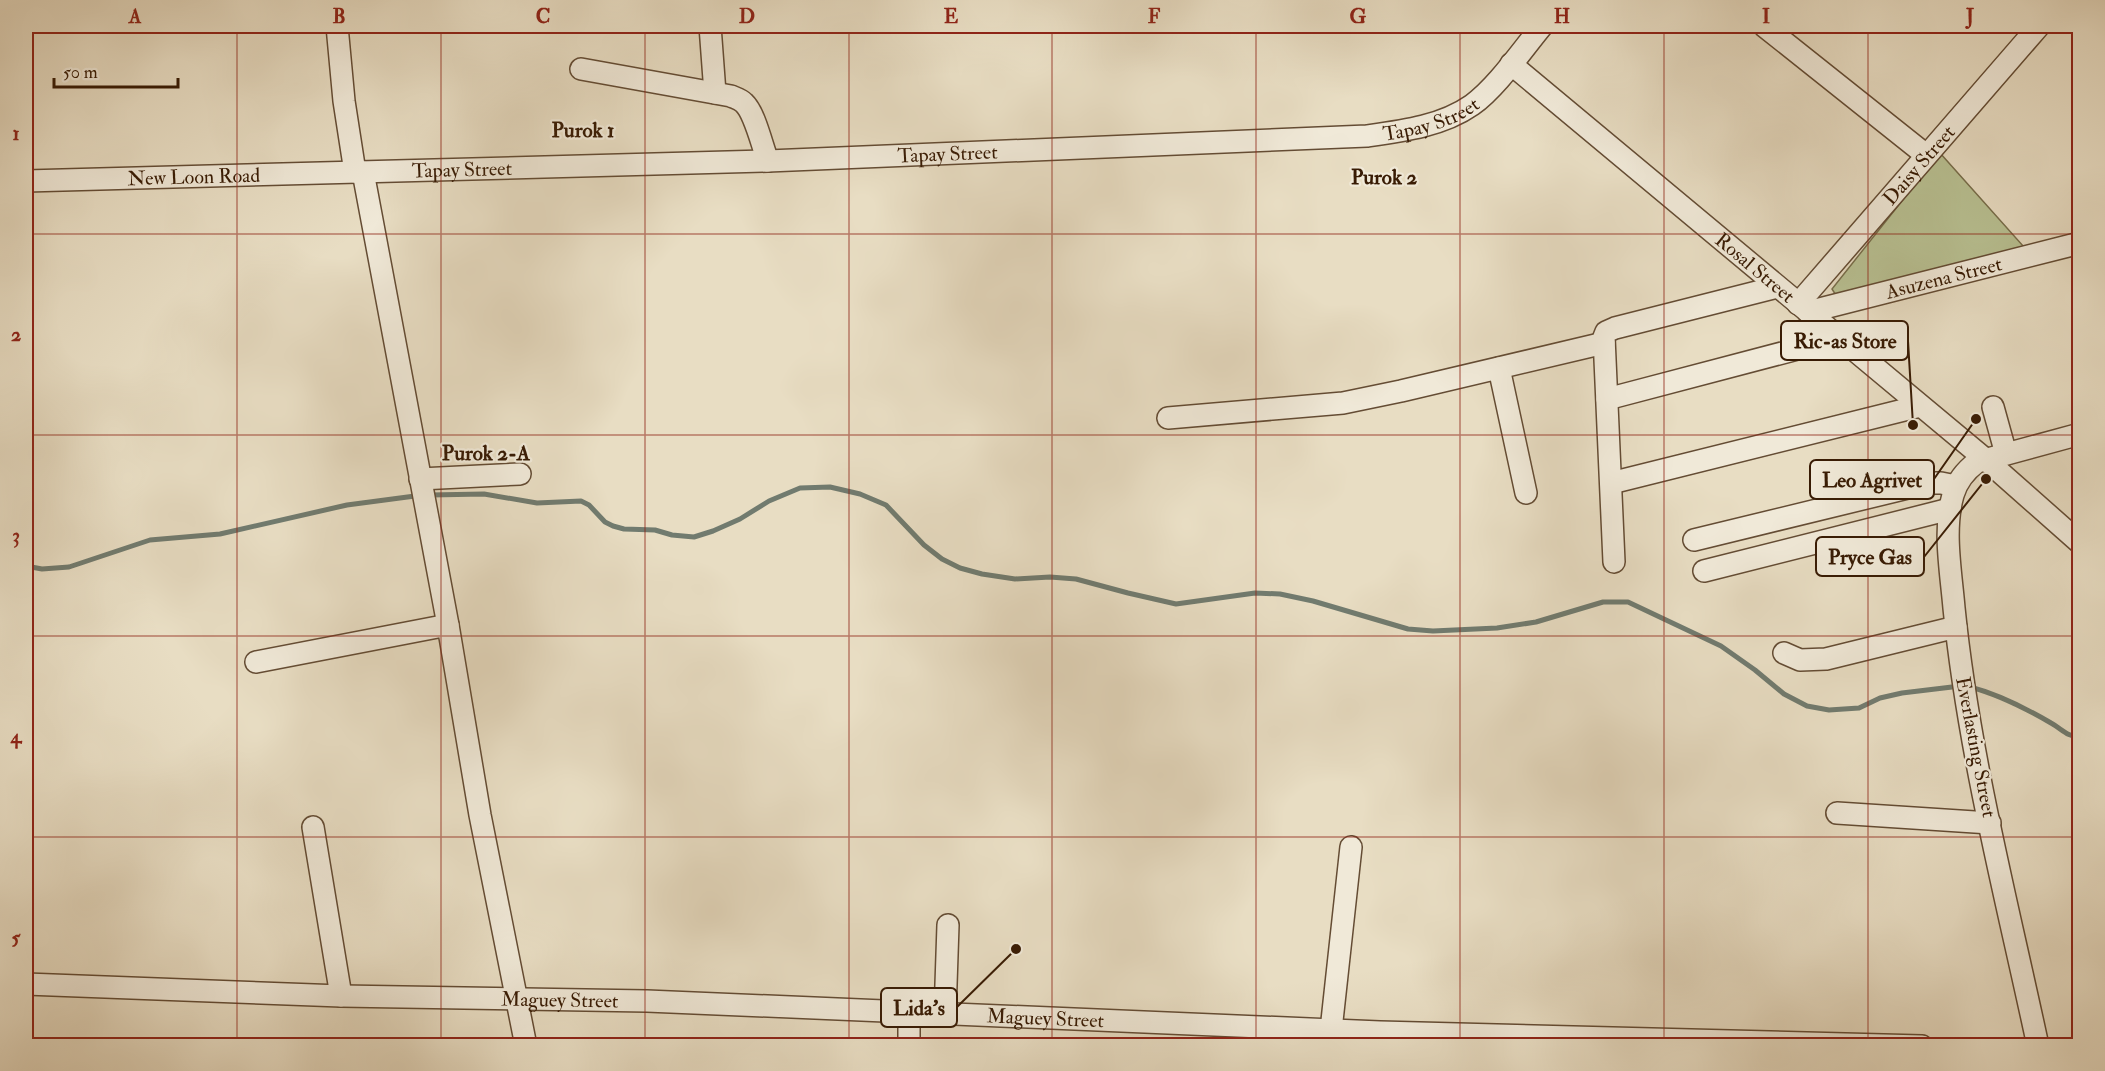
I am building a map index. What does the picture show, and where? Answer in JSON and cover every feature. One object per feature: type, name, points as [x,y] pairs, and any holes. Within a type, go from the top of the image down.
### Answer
[{"type":"street","points":[[337,26],[344,101],[420,479],[448,625],[480,816],[526,1046]]},
{"type":"street","points":[[710,26],[715,93]]},
{"type":"street","name":"Tapay Street","points":[[359,172],[768,161],[1367,136],[1432,124],[1457,114],[1473,104],[1511,64],[1542,26]]},
{"type":"street","points":[[1764,26],[1926,155]]},
{"type":"street","name":"Daisy Street","points":[[1803,308],[1926,155],[2039,26]]},
{"type":"street","name":"Rosal Street","points":[[1511,64],[1985,459],[2079,543]]},
{"type":"street","points":[[581,69],[731,96],[746,104],[768,161]]},
{"type":"street","name":"New Loon Road","points":[[26,181],[359,172]]},
{"type":"street","name":"Asuzena Street","points":[[1803,308],[2079,243]]},
{"type":"street","points":[[1614,562],[1604,343],[1606,332],[1610,329],[1778,286]]},
{"type":"street","points":[[1607,399],[1839,338]]},
{"type":"street","points":[[1168,417],[1344,403],[1604,343]]},
{"type":"street","points":[[1499,368],[1526,493]]},
{"type":"street","points":[[1611,483],[1920,406]]},
{"type":"street","points":[[1993,407],[2006,454]]},
{"type":"street","points":[[1985,459],[2079,434]]},
{"type":"street","name":"Everlasting Street","points":[[1985,459],[1969,468],[1956,486],[1950,509],[1950,564],[1966,709],[2038,1046]]},
{"type":"street","points":[[420,479],[519,474]]},
{"type":"street","points":[[1694,540],[1928,483],[1956,486]]},
{"type":"street","points":[[1704,571],[1950,509]]},
{"type":"street","points":[[256,662],[448,625]]},
{"type":"street","points":[[1784,653],[1800,660],[1819,660],[1956,627]]},
{"type":"street","points":[[1837,813],[1990,823]]},
{"type":"street","points":[[313,827],[340,996]]},
{"type":"street","points":[[1332,1030],[1351,847]]},
{"type":"street","points":[[945,1014],[948,925]]},
{"type":"street","name":"Maguey Street","points":[[26,984],[340,996],[647,1001],[1332,1030],[1922,1046]]},
{"type":"street","points":[[909,1012],[909,1046]]},
{"type":"green space","points":[[1940,153],[2024,247],[1837,297],[1832,289]]},
{"type":"waterway","points":[[430,495],[484,494],[537,503],[581,501],[613,526],[694,537],[740,519],[769,501],[800,488],[830,487],[860,494],[886,505],[924,545],[942,559],[960,568],[982,574],[1015,579],[1050,577],[1076,579],[1176,604],[1255,593],[1280,594],[1313,601],[1408,629],[1433,631],[1497,628],[1536,622],[1603,602],[1628,602],[1721,646],[1784,694],[1807,706],[1829,710],[1859,708],[1880,698],[1902,693],[1952,687]]},
{"type":"waterway","points":[[26,566],[42,569],[69,567],[150,540],[220,534],[347,505],[415,496]]},
{"type":"waterway","points":[[1970,687],[2012,702],[2068,734],[2080,737]]},
{"type":"place","name":"Leo Agrivet","points":[[1976,419]]},
{"type":"place","name":"Ric-as Store","points":[[1913,425]]},
{"type":"place","name":"Pryce Gas","points":[[1986,479]]},
{"type":"place","name":"Lida's","points":[[1016,949]]},
{"type":"district","name":"Purok 1","points":[[583,130]]},
{"type":"district","name":"Purok 2","points":[[1384,177]]},
{"type":"district","name":"Purok 2-A","points":[[486,453]]}]
